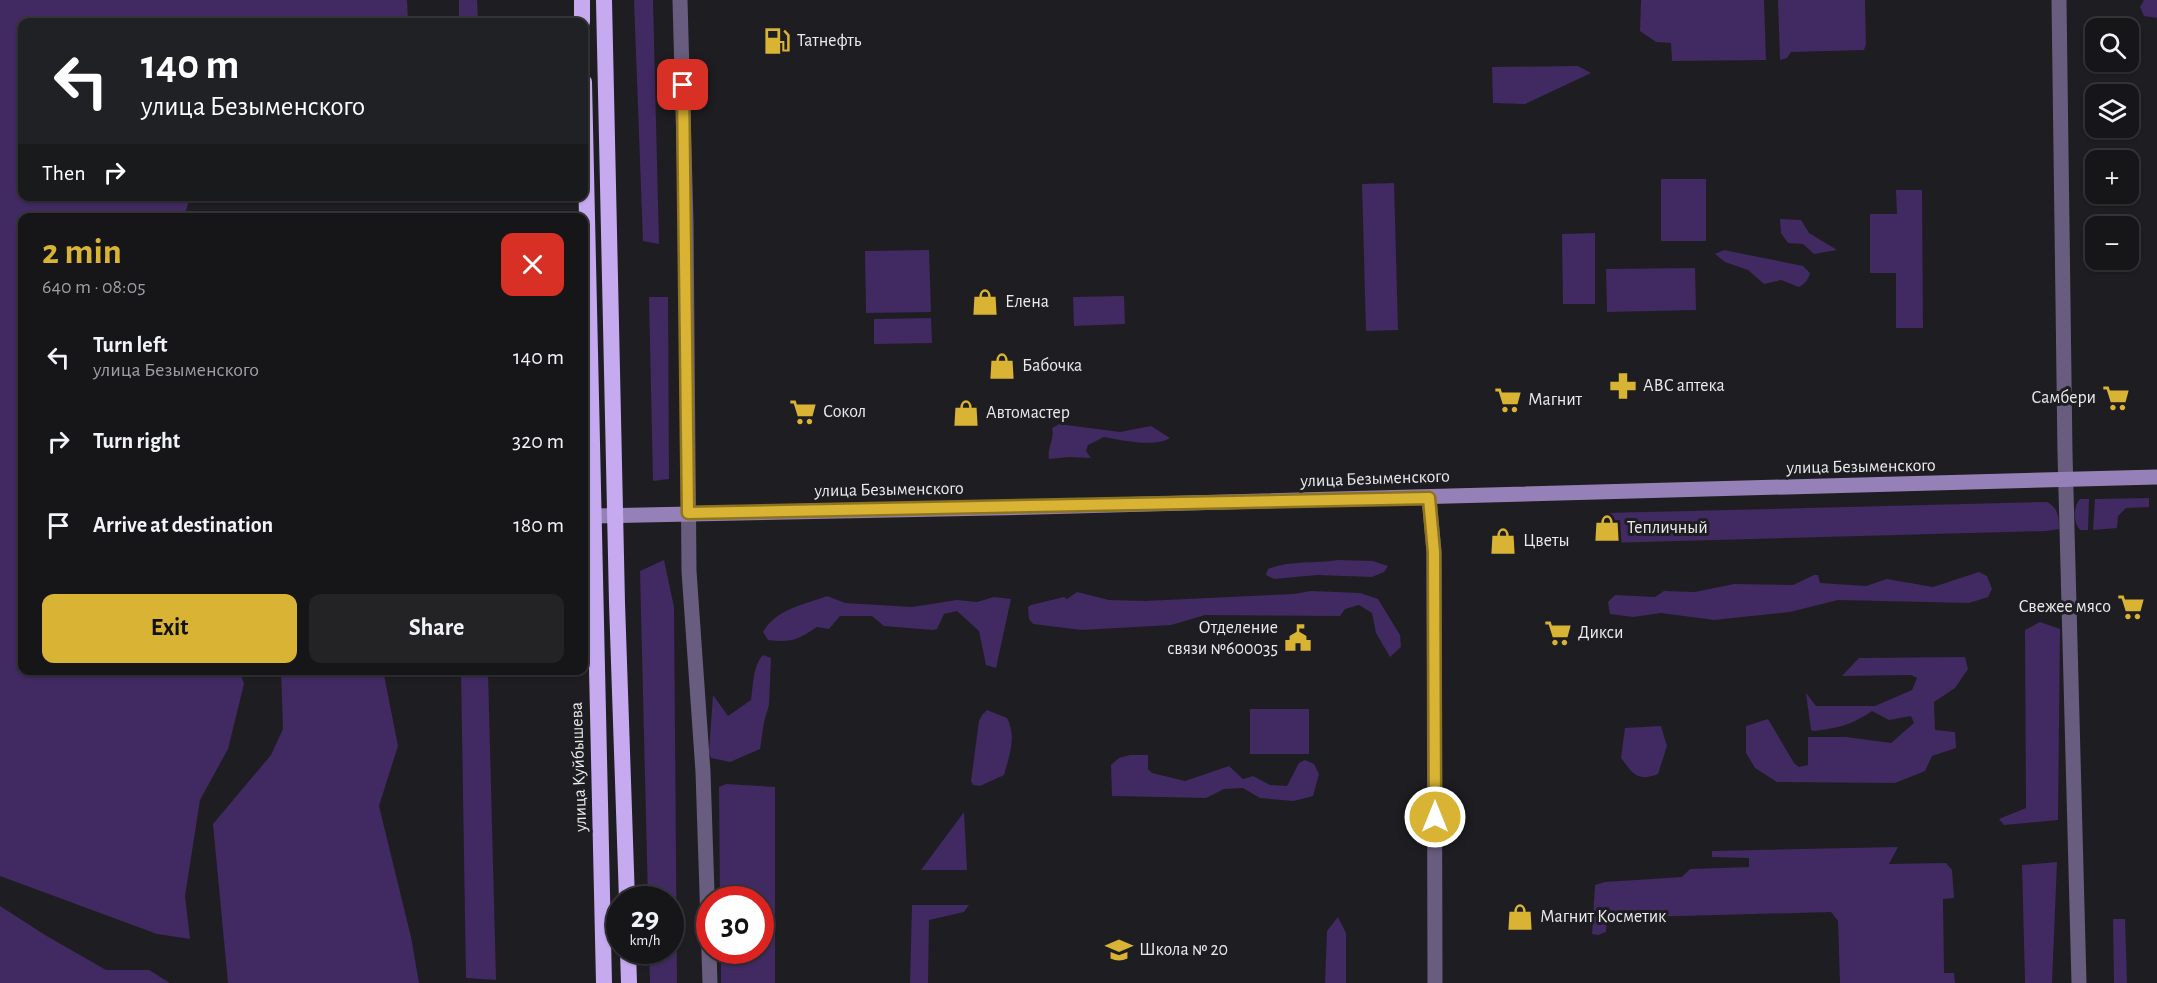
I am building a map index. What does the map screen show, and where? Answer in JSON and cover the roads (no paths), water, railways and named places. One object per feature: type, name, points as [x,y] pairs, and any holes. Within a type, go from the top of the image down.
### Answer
[{"type":"highway","points":[[582,0],[582,18]]},
{"type":"highway","points":[[604,0],[627,886]]},
{"type":"highway","name":"улица Куйбышева","points":[[588,256],[604,983]]},
{"type":"highway","points":[[628,964],[629,983]]},
{"type":"main road","name":"улица Безыменского","points":[[594,516],[1429,498],[2157,477]]},
{"type":"street","points":[[680,0],[686,221],[689,571],[703,772],[711,983]]},
{"type":"street","points":[[2059,0],[2066,481],[2079,983]]},
{"type":"street","points":[[1429,498],[1434,562],[1435,983]]},
{"type":"place","name":"Татнефть","points":[[777,41]]},
{"type":"place","name":"Елена","points":[[985,302]]},
{"type":"place","name":"Бабочка","points":[[1002,366]]},
{"type":"place","name":"АВС аптека","points":[[1623,386]]},
{"type":"place","name":"Самбери","points":[[2116,398]]},
{"type":"place","name":"Магнит","points":[[1508,400]]},
{"type":"place","name":"Сокол","points":[[803,412]]},
{"type":"place","name":"Автомастер","points":[[966,413]]},
{"type":"place","name":"Тепличный","points":[[1607,528]]},
{"type":"place","name":"Цветы","points":[[1503,541]]},
{"type":"place","name":"Свежее мясо","points":[[2131,607]]},
{"type":"place","name":"Дикси","points":[[1558,633]]},
{"type":"place","name":"Отделение связи №600035","points":[[1298,638]]},
{"type":"place","name":"Магнит Косметик","points":[[1520,917]]},
{"type":"place","name":"Школа № 20","points":[[1119,950]]}]
